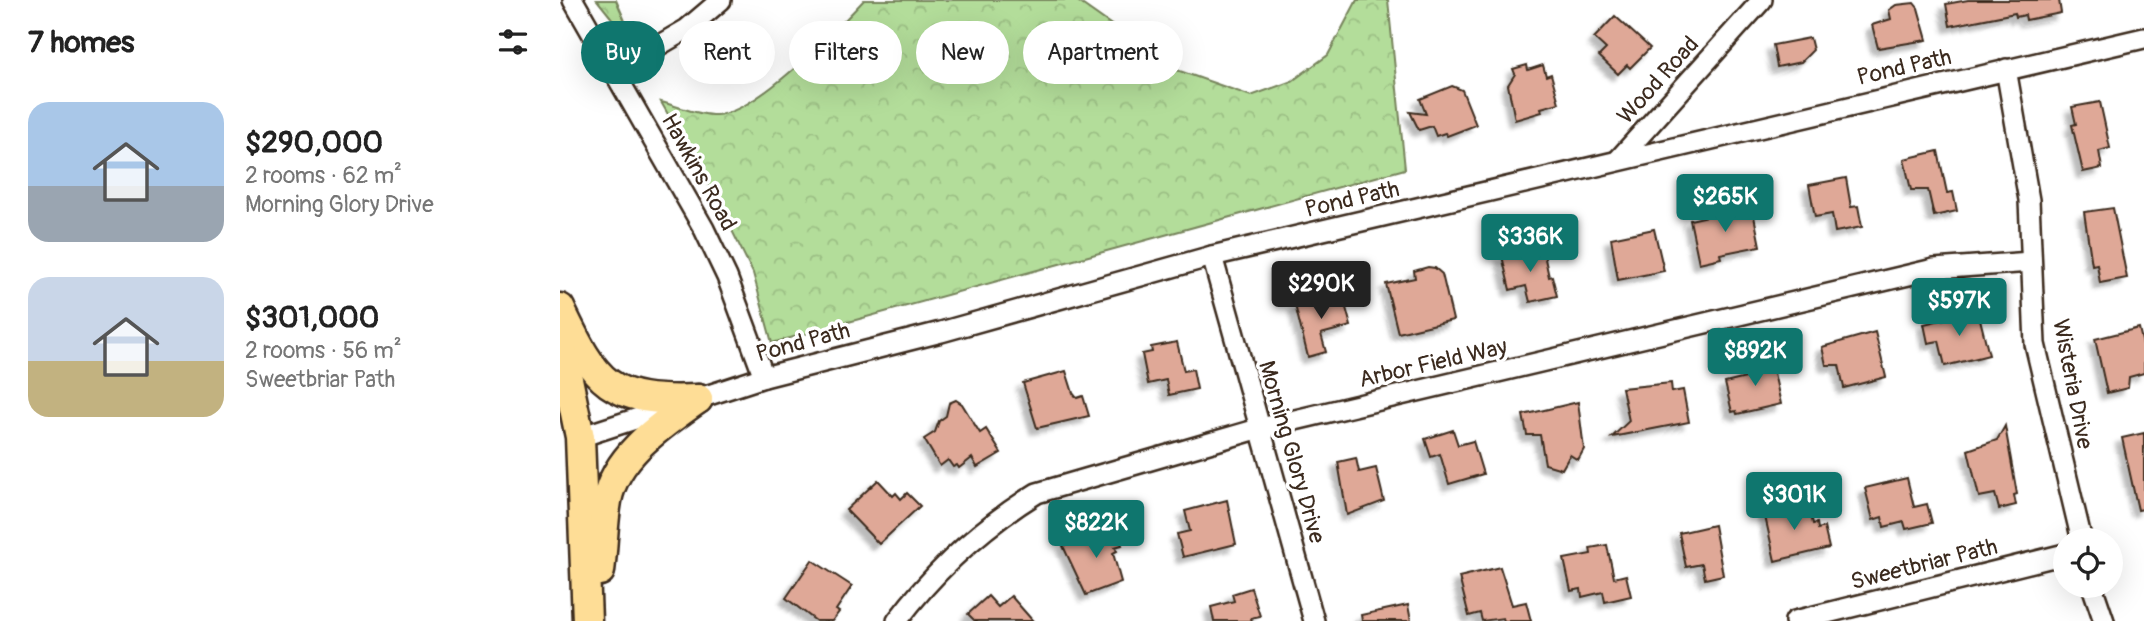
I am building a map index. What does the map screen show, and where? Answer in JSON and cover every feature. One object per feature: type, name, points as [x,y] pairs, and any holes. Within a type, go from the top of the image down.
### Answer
[{"type":"highway","points":[[560,308],[582,353],[598,377],[607,383],[639,397],[662,401],[698,399]]},
{"type":"highway","points":[[560,340],[580,437],[589,621]]},
{"type":"highway","points":[[589,621],[598,587],[607,498],[616,479],[642,439],[698,399]]},
{"type":"street","name":"Hawkins Road","points":[[573,0],[585,21]]},
{"type":"street","points":[[665,42],[687,29],[721,0]]},
{"type":"street","name":"Wood Road","points":[[1618,160],[1762,0]]},
{"type":"street","name":"Pond Path","points":[[580,437],[764,377],[1212,256],[2144,38]]},
{"type":"street","name":"Wisteria Drive","points":[[2006,69],[2025,160],[2035,344],[2079,528]]},
{"type":"street","name":"Hawkins Road","points":[[622,84],[704,229],[727,277],[764,377]]},
{"type":"street","name":"Morning Glory Drive","points":[[1212,256],[1314,621]]},
{"type":"street","name":"Arbor Field Way","points":[[897,621],[953,555],[1005,513],[1037,493],[1261,428],[1934,270],[2031,262]]},
{"type":"street","name":"Sweetbriar Path","points":[[1794,621],[2053,557]]},
{"type":"street","points":[[2096,598],[2104,621]]},
{"type":"green space","points":[[597,0],[616,0],[625,21],[614,21]]},
{"type":"green space","points":[[864,0],[1076,0],[1106,21],[1023,21],[1023,84],[1183,84],[1183,72],[1251,96],[1292,81],[1328,55],[1357,0],[1388,0],[1405,169],[772,343],[753,273],[717,200],[661,102],[708,115],[731,112],[751,102],[789,73],[789,84],[902,84],[902,21],[844,21]]},
{"type":"building","points":[[1968,0],[2059,0],[2061,13],[2026,20],[2025,15],[2016,17],[2015,13],[1950,26],[1946,4]]},
{"type":"building","points":[[1914,3],[1918,8],[1927,40],[1878,48],[1872,25],[1891,19],[1889,10],[1896,5]]},
{"type":"building","points":[[1615,16],[1650,48],[1630,68],[1627,65],[1618,74],[1599,56],[1606,49],[1594,38]]},
{"type":"building","points":[[1810,38],[1813,50],[1801,62],[1777,67],[1773,45]]},
{"type":"building","points":[[1527,65],[1528,70],[1543,65],[1546,76],[1551,74],[1559,103],[1541,108],[1542,112],[1515,120],[1508,85],[1515,74],[1513,69]]},
{"type":"building","points":[[1452,86],[1462,90],[1476,125],[1447,136],[1445,133],[1436,136],[1432,126],[1419,130],[1410,112],[1426,114],[1420,99]]},
{"type":"building","points":[[2100,102],[2110,148],[2099,151],[2102,168],[2083,172],[2072,125],[2076,124],[2072,107]]},
{"type":"building","points":[[1938,151],[1947,193],[1953,192],[1957,211],[1934,216],[1928,190],[1911,190],[1904,159]]},
{"type":"building","points":[[1846,178],[1851,207],[1858,206],[1862,227],[1835,232],[1832,214],[1815,217],[1809,185]]},
{"type":"building","points":[[1752,206],[1760,246],[1720,254],[1721,258],[1699,263],[1690,220]]},
{"type":"building","points":[[2113,208],[2127,278],[2100,283],[2097,264],[2092,265],[2084,212]]},
{"type":"building","points":[[1654,229],[1664,271],[1618,280],[1611,238]]},
{"type":"building","points":[[1538,248],[1540,255],[1544,254],[1557,296],[1530,302],[1526,286],[1510,290],[1502,256]]},
{"type":"building","points":[[1435,268],[1442,274],[1453,320],[1398,333],[1386,284],[1415,278],[1414,271]]},
{"type":"building","points":[[1342,293],[1351,326],[1321,334],[1326,352],[1308,357],[1295,305]]},
{"type":"building","points":[[1978,311],[1989,355],[1945,366],[1939,341],[1928,343],[1924,324]]},
{"type":"building","points":[[2139,328],[2144,349],[2144,373],[2129,377],[2128,388],[2107,393],[2095,339]]},
{"type":"building","points":[[1875,332],[1886,377],[1844,388],[1839,365],[1826,365],[1822,347]]},
{"type":"building","points":[[1177,342],[1184,371],[1193,369],[1197,389],[1169,395],[1166,380],[1148,384],[1142,354],[1152,352],[1151,347]]},
{"type":"building","points":[[1770,355],[1781,404],[1737,414],[1736,411],[1732,412],[1725,383],[1754,376],[1750,360]]},
{"type":"building","points":[[1066,371],[1073,393],[1077,398],[1083,396],[1089,416],[1037,428],[1023,383]]},
{"type":"building","points":[[1671,383],[1672,392],[1683,390],[1689,422],[1612,437],[1629,421],[1622,388]]},
{"type":"building","points":[[956,400],[962,404],[980,433],[986,429],[1001,453],[977,467],[972,458],[959,468],[957,465],[953,467],[948,460],[940,466],[924,439],[935,432],[939,421],[946,416],[949,403]]},
{"type":"building","points":[[1578,402],[1584,449],[1578,460],[1570,455],[1562,469],[1545,464],[1540,435],[1527,435],[1523,415]]},
{"type":"building","points":[[2005,426],[2017,494],[2014,495],[2016,505],[1999,509],[1995,494],[1979,497],[1968,450],[1997,440]]},
{"type":"building","points":[[1453,430],[1458,445],[1473,441],[1483,474],[1449,484],[1440,454],[1431,457],[1425,439]]},
{"type":"building","points":[[2144,433],[2144,509],[2138,510],[2122,438]]},
{"type":"building","points":[[1356,458],[1359,472],[1376,468],[1384,501],[1347,515],[1338,462]]},
{"type":"building","points":[[1907,478],[1914,507],[1927,504],[1932,523],[1906,529],[1904,522],[1884,527],[1882,517],[1873,520],[1865,488]]},
{"type":"building","points":[[878,480],[893,496],[896,493],[901,499],[907,493],[920,506],[879,544],[846,510]]},
{"type":"building","points":[[1227,500],[1236,544],[1183,557],[1177,534],[1190,531],[1185,511]]},
{"type":"building","points":[[1808,502],[1813,524],[1817,523],[1818,529],[1824,527],[1829,548],[1775,561],[1764,512]]},
{"type":"building","points":[[1114,525],[1122,545],[1115,547],[1117,551],[1113,553],[1121,582],[1086,595],[1063,546]]},
{"type":"building","points":[[1714,525],[1723,575],[1705,579],[1702,564],[1686,567],[1679,533]]},
{"type":"building","points":[[1607,545],[1614,578],[1626,575],[1631,596],[1605,602],[1603,592],[1582,597],[1581,589],[1571,591],[1564,559],[1591,554],[1590,548]]},
{"type":"building","points":[[812,560],[852,586],[832,621],[816,621],[786,598]]},
{"type":"building","points":[[1500,567],[1512,605],[1526,602],[1531,621],[1504,621],[1503,618],[1482,621],[1480,613],[1469,616],[1459,577]]},
{"type":"building","points":[[1251,588],[1260,616],[1251,618],[1252,621],[1214,621],[1211,607],[1234,601],[1232,594]]},
{"type":"building","points":[[988,596],[998,607],[1011,596],[1033,621],[975,621],[968,614]]},
{"type":"building","points":[[1408,605],[1411,621],[1362,621],[1361,615]]}]
